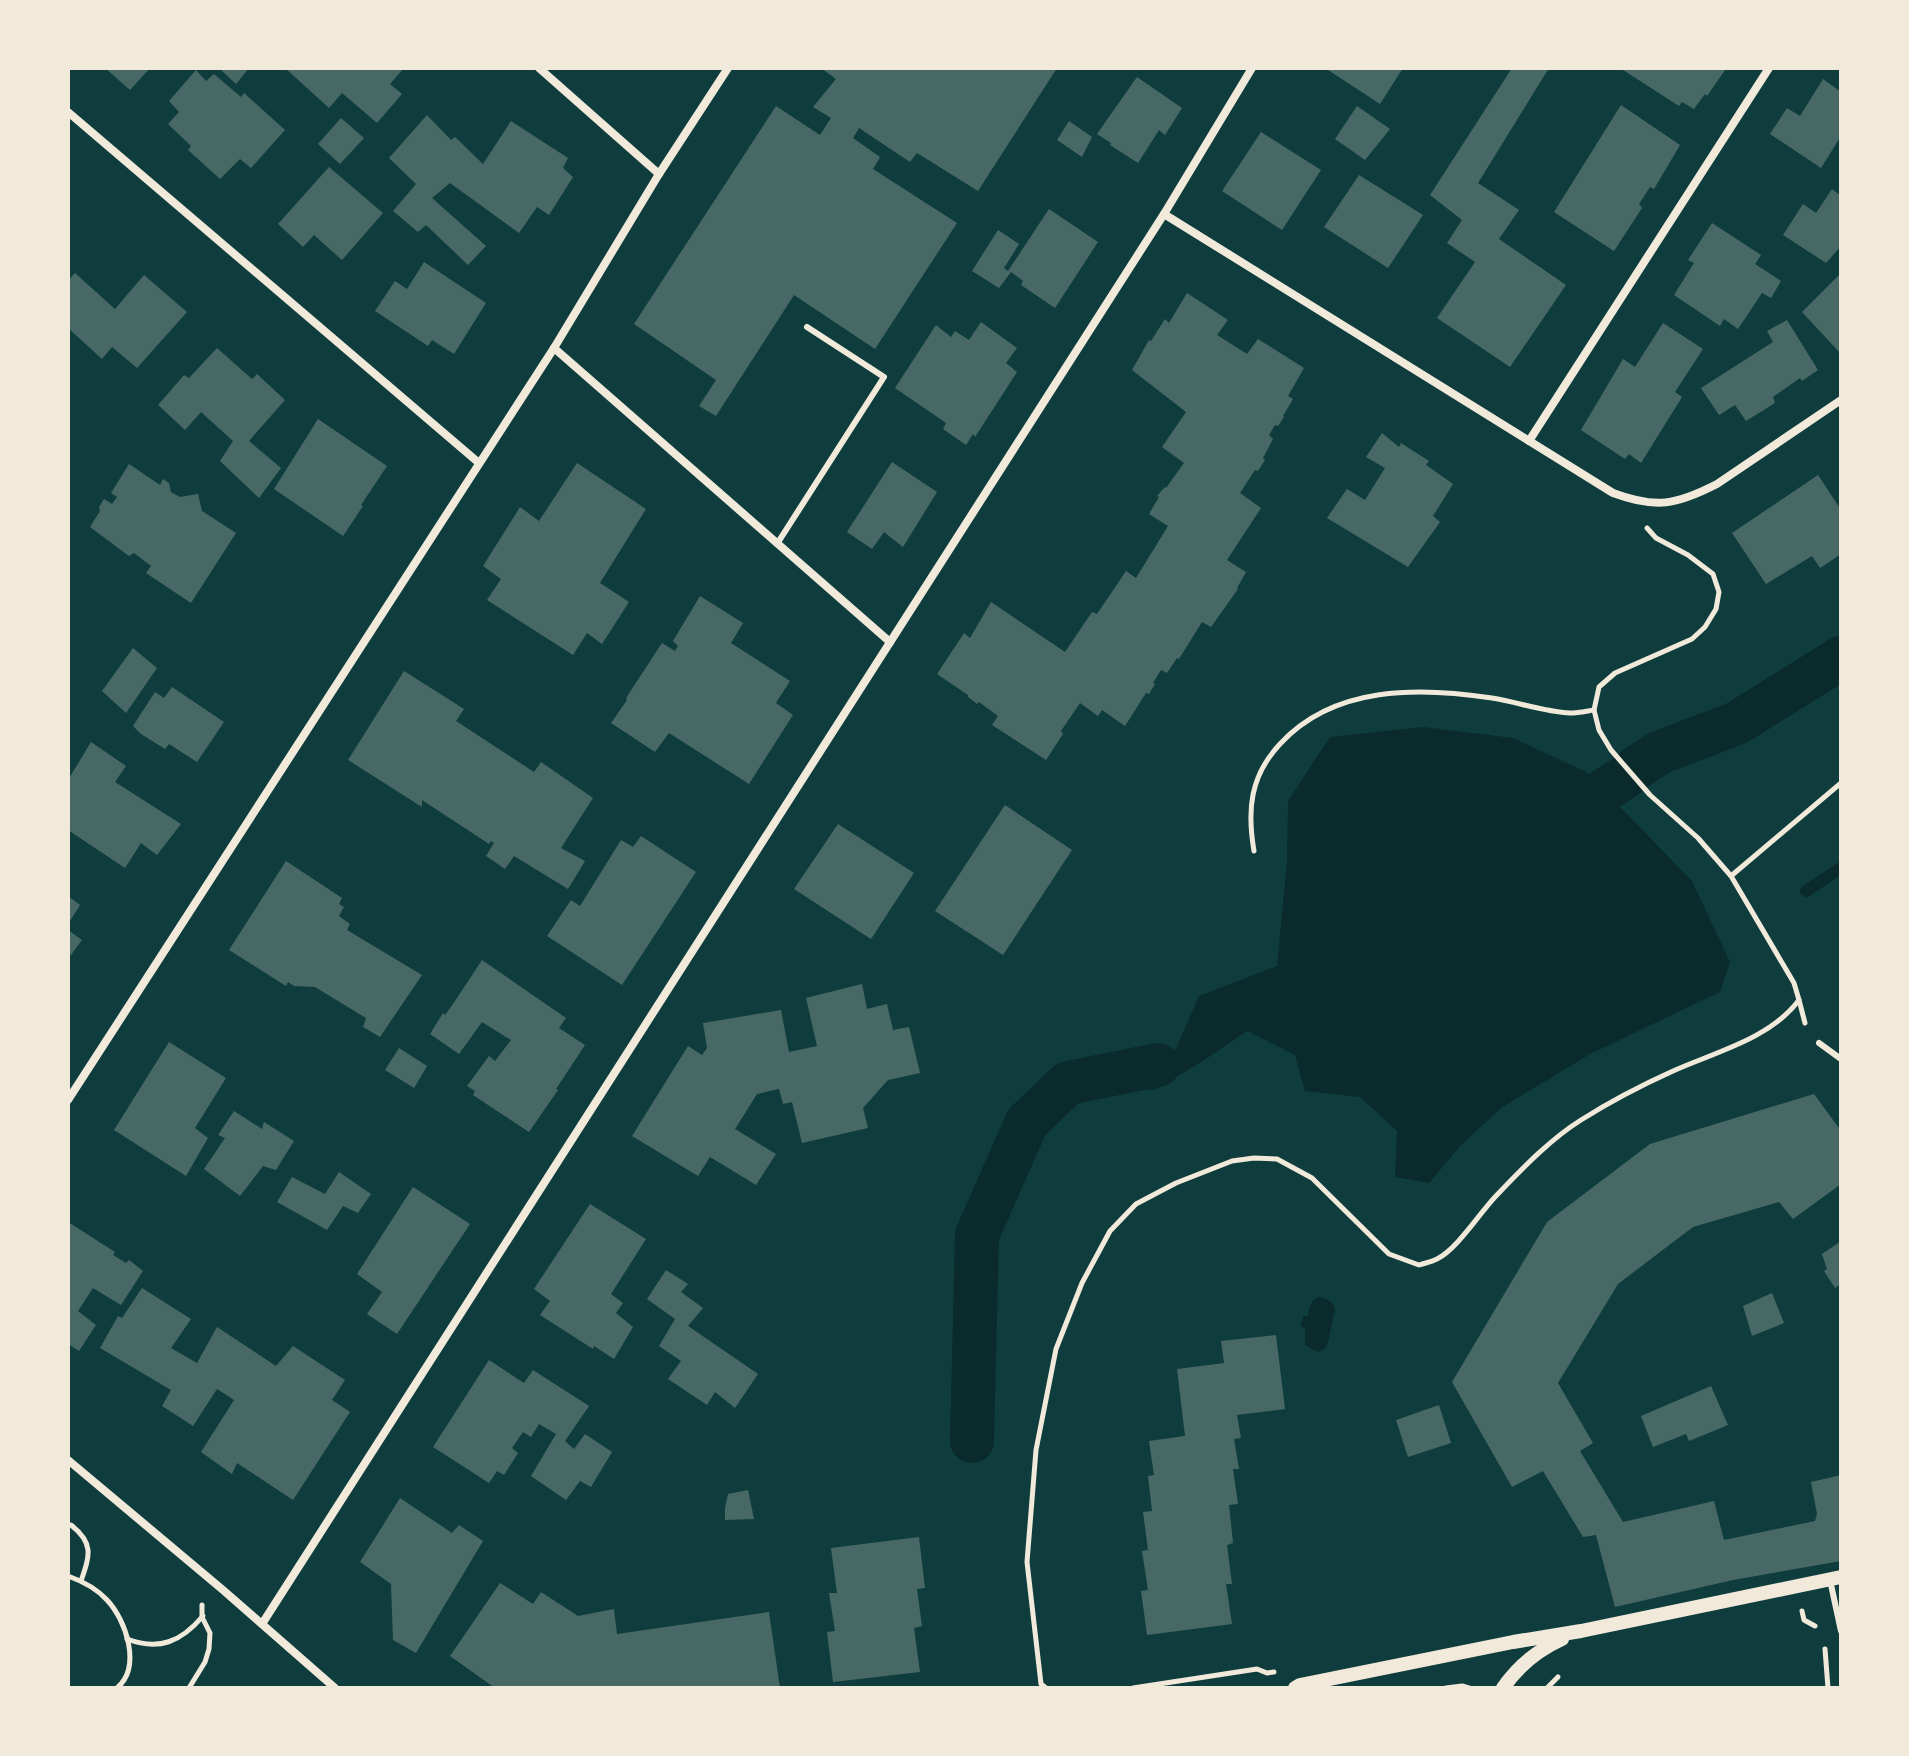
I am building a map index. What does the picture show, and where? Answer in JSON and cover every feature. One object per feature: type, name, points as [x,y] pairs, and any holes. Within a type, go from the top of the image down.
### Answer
[{"type":"street","points":[[539,68],[659,174]]},
{"type":"street","points":[[68,1100],[554,348],[659,174],[728,68]]},
{"type":"street","points":[[262,1624],[1164,214],[1252,68]]},
{"type":"street","points":[[1529,441],[1769,68]]},
{"type":"street","points":[[68,112],[479,463]]},
{"type":"street","points":[[1164,214],[1613,493],[1635,501],[1673,503],[1696,495],[1841,400]]},
{"type":"street","points":[[554,348],[890,642]]},
{"type":"street","points":[[68,1460],[335,1688]]},
{"type":"street","points":[[1295,1688],[1835,1578]]},
{"type":"street","points":[[1503,1688],[1521,1666],[1546,1646],[1581,1631]]},
{"type":"lane","points":[[777,544],[884,377],[807,327]]},
{"type":"lane","points":[[1819,1043],[1841,1059]]},
{"type":"lane","points":[[1835,1578],[1841,1631]]},
{"type":"path","points":[[1046,1688],[1041,1684],[1027,1562],[1036,1450],[1056,1349],[1082,1283],[1110,1231],[1136,1204],[1232,1161],[1277,1159],[1312,1178],[1389,1254],[1419,1265],[1438,1259],[1543,1150],[1579,1121],[1641,1086],[1723,1052],[1775,1023],[1790,1012],[1799,1000],[1794,983],[1731,876],[1698,838],[1650,795],[1611,750],[1599,730],[1594,710],[1599,687],[1615,673],[1692,639],[1705,627],[1716,609],[1719,592],[1713,574],[1688,555],[1656,538],[1613,493]]},
{"type":"path","points":[[1254,851],[1250,824],[1252,796],[1268,757],[1295,727],[1330,708],[1374,695],[1416,691],[1480,697],[1570,713],[1594,710]]},
{"type":"path","points":[[1731,876],[1841,783]]},
{"type":"path","points":[[68,1525],[84,1535],[88,1548],[81,1581]]},
{"type":"path","points":[[68,1576],[105,1597],[122,1624],[130,1660],[126,1681],[129,1688]]},
{"type":"path","points":[[127,1639],[144,1645],[163,1645],[194,1626],[202,1617],[210,1633],[209,1649],[189,1688]]},
{"type":"path","points":[[117,1688],[126,1681]]},
{"type":"path","points":[[1447,1687],[1469,1688]]},
{"type":"water","points":[[1423,727],[1513,738],[1586,772],[1692,881],[1730,962],[1720,992],[1590,1054],[1501,1108],[1461,1145],[1429,1183],[1395,1177],[1397,1131],[1360,1097],[1305,1091],[1295,1055],[1247,1031],[1154,1090],[1076,1070],[1109,1054],[1174,1053],[1199,996],[1277,966],[1287,861],[1288,801],[1330,737]]},
{"type":"water","points":[[1320,1297],[1328,1300],[1335,1310],[1327,1346],[1318,1352],[1305,1345],[1305,1329],[1301,1326],[1312,1302]]},
{"type":"building","points":[[105,68],[150,68],[130,90]]},
{"type":"building","points":[[219,68],[249,68],[236,84]]},
{"type":"building","points":[[285,68],[404,68],[390,84],[402,94],[377,123],[342,93],[329,108]]},
{"type":"building","points":[[821,68],[1057,68],[978,191],[917,153],[910,162],[859,128],[853,138],[880,157],[873,169],[957,223],[875,349],[794,295],[716,416],[699,406],[716,380],[634,324],[776,106],[820,135],[831,118],[813,107],[836,79]]},
{"type":"building","points":[[1325,68],[1403,68],[1380,104]]},
{"type":"building","points":[[1512,68],[1549,68],[1478,183],[1519,210],[1499,239],[1566,285],[1510,367],[1437,318],[1475,262],[1447,243],[1462,220],[1430,195]]},
{"type":"building","points":[[1620,68],[1725,70],[1694,109],[1682,102],[1679,106]]},
{"type":"building","points":[[196,70],[206,81],[214,74],[241,97],[244,93],[285,130],[251,168],[240,159],[220,179],[188,150],[191,146],[168,124],[179,112],[169,101]]},
{"type":"building","points":[[1137,77],[1182,108],[1165,135],[1159,130],[1138,163],[1097,134]]},
{"type":"building","points":[[1823,79],[1841,92],[1841,136],[1821,168],[1770,134],[1787,108],[1800,116]]},
{"type":"building","points":[[1621,105],[1680,145],[1654,189],[1650,187],[1639,204],[1642,208],[1614,251],[1554,212]]},
{"type":"building","points":[[1357,106],[1390,129],[1365,160],[1335,139]]},
{"type":"building","points":[[427,115],[451,140],[455,137],[483,164],[511,121],[568,158],[563,168],[573,177],[549,215],[537,207],[519,233],[450,183],[432,198],[486,246],[468,265],[426,225],[418,232],[393,211],[416,184],[389,158]]},
{"type":"building","points":[[341,118],[364,138],[340,164],[318,144]]},
{"type":"building","points":[[1069,121],[1092,137],[1082,157],[1057,140]]},
{"type":"building","points":[[1261,132],[1321,170],[1282,230],[1222,191]]},
{"type":"building","points":[[329,167],[383,213],[342,260],[314,235],[303,247],[278,224]]},
{"type":"building","points":[[1359,175],[1423,215],[1388,268],[1324,227]]},
{"type":"building","points":[[1832,189],[1841,196],[1841,246],[1826,263],[1783,235],[1803,204],[1816,213]]},
{"type":"building","points":[[1049,209],[1098,242],[1055,308],[1021,285],[1023,281],[1011,272],[999,288],[972,271],[998,230],[1019,244],[1004,268],[1008,271]]},
{"type":"building","points":[[1712,223],[1761,255],[1755,264],[1781,281],[1771,298],[1762,293],[1738,329],[1724,319],[1720,326],[1674,295],[1694,263],[1688,260]]},
{"type":"building","points":[[424,262],[486,303],[454,354],[432,340],[428,346],[375,311],[395,281],[407,289]]},
{"type":"building","points":[[75,273],[115,309],[144,275],[187,312],[137,368],[112,347],[102,359],[68,328],[68,280]]},
{"type":"building","points":[[1841,273],[1841,354],[1802,312]]},
{"type":"building","points":[[1187,293],[1228,320],[1217,335],[1247,354],[1258,339],[1304,368],[1288,396],[1293,399],[1284,417],[1269,435],[1273,439],[1263,458],[1265,460],[1240,493],[1261,508],[1227,560],[1246,572],[1211,627],[1202,622],[1179,659],[1167,673],[1161,670],[1149,694],[1146,693],[1125,726],[1102,710],[1098,716],[1080,703],[1046,760],[992,725],[998,716],[937,674],[964,633],[970,638],[991,602],[1065,652],[1092,612],[1097,614],[1126,571],[1136,578],[1168,526],[1149,514],[1157,496],[1184,463],[1162,447],[1186,412],[1132,370],[1149,340],[1165,319],[1169,323]]},
{"type":"building","points":[[1787,320],[1818,370],[1802,381],[1800,378],[1773,397],[1775,403],[1746,421],[1735,405],[1719,415],[1701,388],[1773,342],[1767,331]]},
{"type":"building","points":[[981,322],[1017,348],[1006,363],[1017,372],[975,437],[973,434],[966,445],[943,429],[946,423],[895,388],[936,325],[951,337],[955,331],[969,340]]},
{"type":"building","points":[[1663,323],[1703,349],[1675,392],[1682,397],[1641,463],[1629,454],[1625,459],[1581,430],[1623,359],[1635,367]]},
{"type":"building","points":[[217,348],[252,379],[257,374],[285,400],[249,441],[281,468],[259,498],[220,461],[233,441],[201,412],[185,430],[158,405],[184,375],[189,378]]},
{"type":"building","points":[[318,419],[387,466],[343,536],[274,489]]},
{"type":"building","points":[[1382,433],[1399,447],[1401,443],[1429,461],[1426,465],[1453,484],[1433,516],[1440,522],[1408,567],[1327,518],[1347,489],[1365,500],[1385,468],[1366,457]]},
{"type":"building","points":[[892,462],[937,492],[903,547],[884,532],[872,549],[847,532]]},
{"type":"building","points":[[577,463],[646,509],[600,583],[629,602],[602,644],[587,633],[573,655],[487,600],[501,579],[483,566],[520,507],[539,521]]},
{"type":"building","points":[[129,464],[160,485],[163,479],[169,483],[171,492],[180,497],[198,494],[202,511],[236,533],[191,603],[146,573],[151,566],[134,553],[129,556],[90,527],[104,499],[112,504],[117,497],[111,493]]},
{"type":"building","points":[[1818,475],[1841,510],[1841,554],[1820,568],[1812,556],[1766,584],[1732,533]]},
{"type":"building","points":[[700,596],[743,623],[731,643],[790,681],[776,703],[793,715],[749,784],[669,733],[655,752],[611,723],[662,643],[675,651],[678,646],[673,641]]},
{"type":"building","points":[[133,648],[157,668],[126,713],[102,691]]},
{"type":"building","points":[[404,671],[464,709],[456,721],[534,772],[541,762],[593,798],[561,848],[585,861],[568,889],[514,856],[505,869],[486,856],[494,843],[491,841],[489,844],[422,800],[422,807],[348,760]]},
{"type":"building","points":[[172,687],[224,722],[197,762],[169,744],[165,749],[133,726],[155,692],[164,698]]},
{"type":"building","points":[[91,742],[126,766],[115,782],[181,824],[157,855],[141,843],[125,868],[68,830],[68,780]]},
{"type":"building","points":[[1005,805],[1072,850],[1003,955],[935,911]]},
{"type":"building","points":[[838,824],[914,873],[871,939],[794,889]]},
{"type":"building","points":[[641,836],[696,872],[622,985],[547,936],[571,900],[580,906],[621,840],[633,847]]},
{"type":"building","points":[[286,861],[342,898],[339,904],[344,907],[339,916],[350,924],[347,930],[422,975],[380,1037],[363,1027],[366,1018],[315,987],[294,986],[288,982],[286,986],[229,950]]},
{"type":"building","points":[[68,896],[80,905],[68,924]]},
{"type":"building","points":[[68,930],[82,940],[68,959]]},
{"type":"building","points":[[482,960],[566,1018],[559,1028],[585,1045],[529,1132],[473,1095],[475,1091],[467,1086],[489,1056],[495,1061],[511,1040],[482,1022],[459,1054],[430,1034]]},
{"type":"building","points":[[862,984],[867,1009],[887,1004],[893,1030],[909,1027],[920,1073],[888,1080],[863,1108],[868,1128],[802,1143],[792,1102],[783,1104],[779,1089],[757,1094],[735,1129],[776,1154],[756,1185],[710,1157],[698,1176],[632,1136],[688,1046],[702,1055],[707,1048],[703,1023],[781,1010],[789,1052],[817,1046],[806,998]]},
{"type":"building","points":[[169,1042],[226,1078],[195,1128],[208,1138],[186,1176],[114,1130]]},
{"type":"building","points":[[399,1048],[427,1066],[414,1088],[385,1070]]},
{"type":"building","points":[[1814,1094],[1841,1131],[1841,1184],[1793,1219],[1779,1202],[1693,1227],[1618,1284],[1558,1383],[1593,1443],[1580,1451],[1623,1522],[1714,1501],[1724,1540],[1815,1521],[1817,1514],[1811,1482],[1841,1475],[1841,1561],[1733,1580],[1615,1607],[1596,1535],[1583,1537],[1543,1471],[1512,1487],[1452,1382],[1547,1222],[1650,1144]]},
{"type":"building","points":[[234,1111],[262,1129],[264,1122],[294,1141],[276,1170],[263,1166],[240,1196],[204,1169],[225,1138],[218,1135]]},
{"type":"building","points":[[339,1172],[371,1194],[358,1213],[343,1206],[327,1230],[277,1202],[292,1177],[325,1194]]},
{"type":"building","points":[[413,1187],[470,1224],[397,1334],[367,1314],[382,1292],[357,1274]]},
{"type":"building","points":[[590,1204],[646,1239],[611,1294],[623,1303],[616,1313],[633,1327],[614,1359],[540,1315],[550,1301],[534,1289]]},
{"type":"building","points":[[68,1222],[115,1252],[113,1255],[126,1263],[129,1260],[143,1271],[121,1305],[93,1288],[78,1311],[96,1325],[79,1351],[68,1344]]},
{"type":"building","points":[[1841,1241],[1841,1284],[1835,1288],[1824,1271],[1827,1269],[1822,1254]]},
{"type":"building","points":[[666,1270],[688,1284],[681,1292],[703,1308],[688,1326],[758,1374],[735,1408],[715,1392],[707,1405],[668,1379],[681,1361],[659,1346],[675,1319],[647,1299]]},
{"type":"building","points":[[142,1288],[191,1319],[171,1348],[197,1363],[217,1327],[276,1366],[293,1346],[345,1380],[332,1400],[350,1412],[293,1500],[237,1463],[232,1474],[201,1452],[234,1400],[217,1389],[193,1426],[162,1406],[171,1390],[100,1348],[118,1316],[122,1318]]},
{"type":"building","points":[[1772,1293],[1784,1323],[1752,1336],[1743,1306]]},
{"type":"building","points":[[1276,1335],[1285,1409],[1237,1415],[1241,1438],[1234,1439],[1239,1469],[1233,1469],[1238,1504],[1229,1505],[1233,1543],[1227,1545],[1232,1584],[1226,1584],[1232,1624],[1147,1635],[1141,1591],[1148,1590],[1142,1551],[1148,1550],[1143,1512],[1152,1511],[1148,1476],[1154,1475],[1149,1441],[1185,1436],[1177,1369],[1224,1363],[1221,1341]]},
{"type":"building","points":[[489,1360],[524,1383],[533,1370],[589,1406],[565,1441],[574,1449],[585,1434],[612,1452],[591,1487],[580,1481],[566,1500],[531,1476],[556,1434],[539,1424],[531,1437],[523,1432],[512,1448],[518,1453],[504,1475],[497,1471],[489,1483],[433,1447]]},
{"type":"building","points":[[1711,1386],[1728,1425],[1689,1441],[1686,1434],[1653,1447],[1641,1416]]},
{"type":"building","points":[[1439,1405],[1451,1443],[1408,1457],[1396,1420]]},
{"type":"building","points":[[748,1490],[754,1519],[725,1520],[728,1494]]},
{"type":"building","points":[[400,1498],[452,1533],[459,1525],[483,1541],[416,1653],[393,1640],[391,1584],[360,1562]]},
{"type":"building","points":[[919,1537],[925,1588],[917,1589],[922,1626],[914,1628],[920,1672],[833,1682],[827,1632],[835,1631],[829,1593],[837,1593],[831,1548]]},
{"type":"building","points":[[500,1583],[533,1604],[541,1592],[578,1616],[614,1609],[617,1634],[769,1612],[780,1688],[495,1688],[450,1656]]},
{"type":"waterway","points":[[1553,822],[1661,752],[1737,723],[1841,658]]},
{"type":"waterway","points":[[1806,891],[1841,868]]},
{"type":"waterway","points":[[972,1441],[977,1235],[1027,1122],[1068,1083],[1158,1065]]}]
